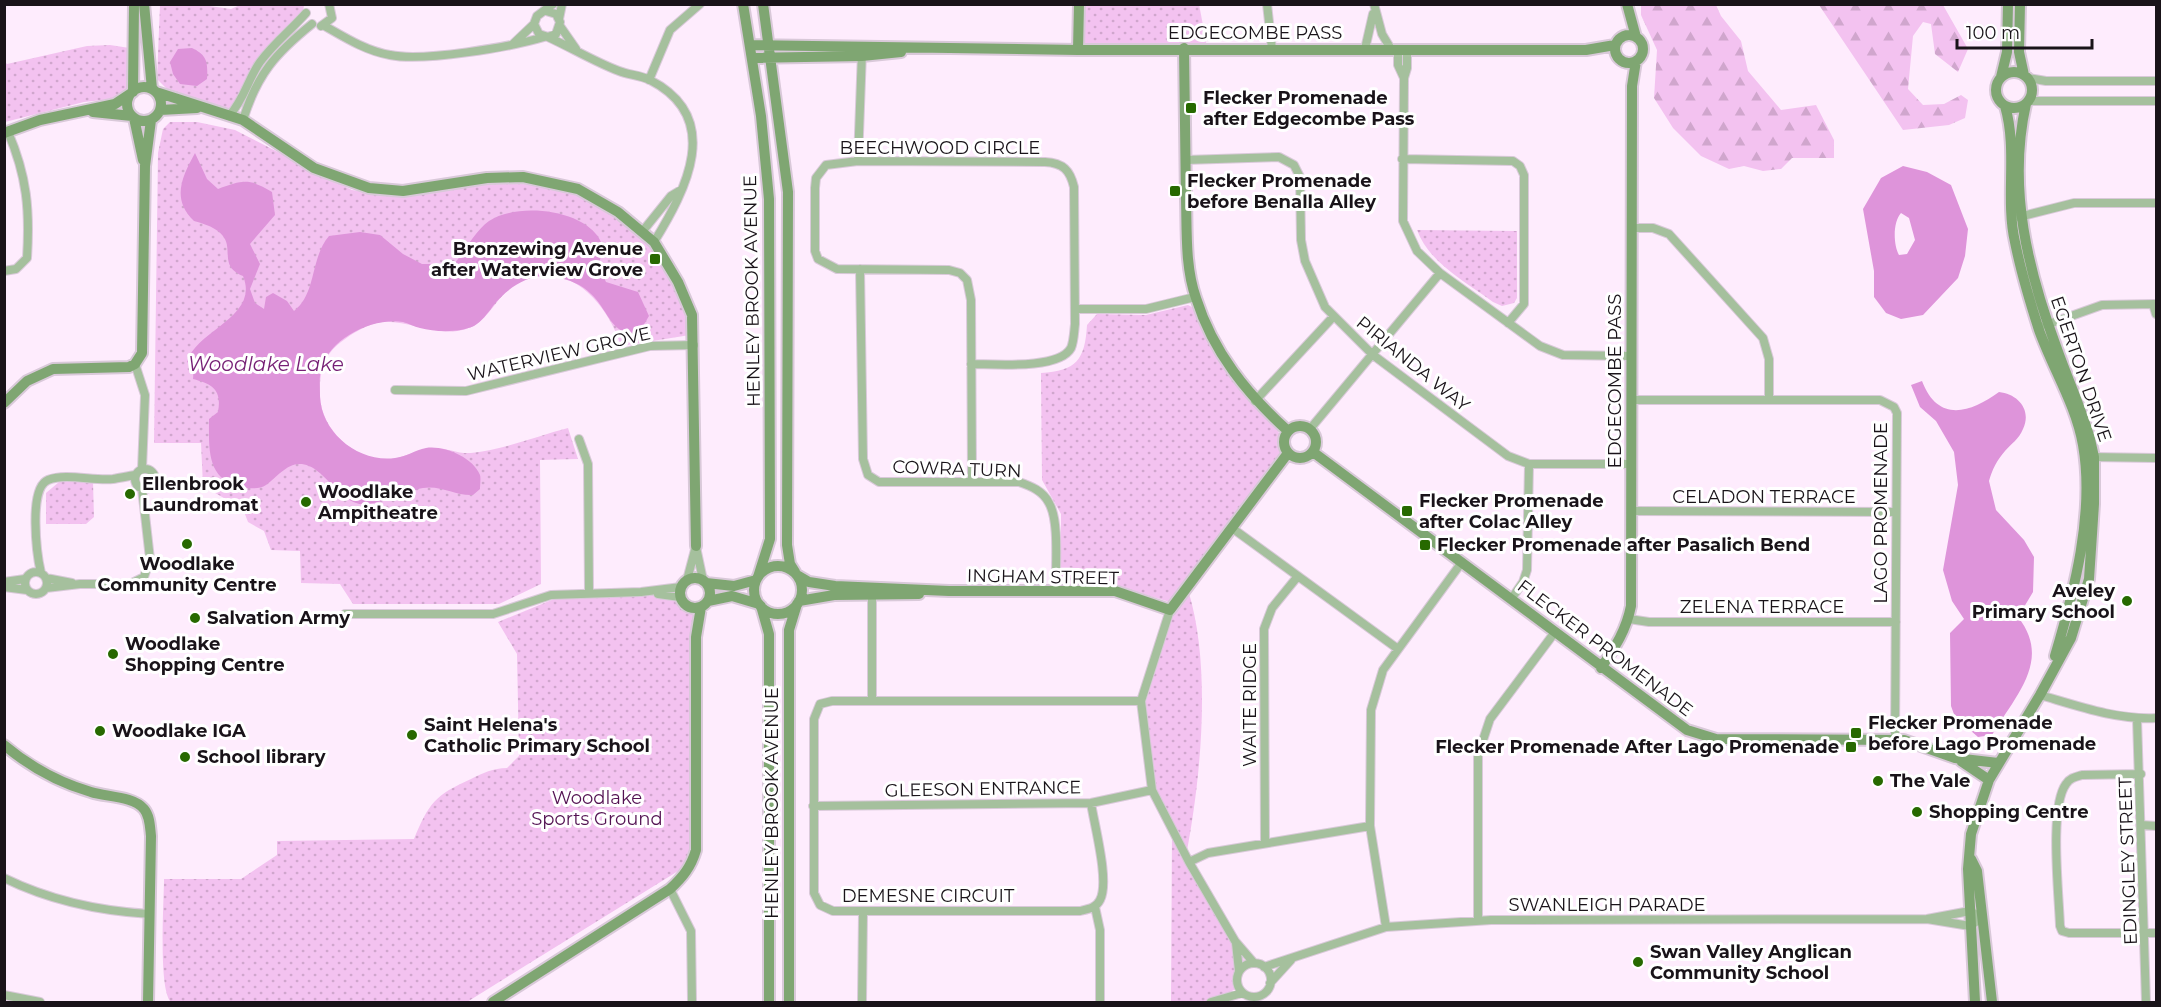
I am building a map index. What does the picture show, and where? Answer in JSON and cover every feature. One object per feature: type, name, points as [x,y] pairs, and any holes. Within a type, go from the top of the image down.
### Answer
[{"type":"street","points":[[134,4],[132,93],[128,108],[133,117],[145,166]]},
{"type":"street","points":[[4,403],[27,381],[53,369],[125,368],[135,364],[142,353],[145,166],[151,120],[160,110],[161,100],[154,91],[144,4]]},
{"type":"street","points":[[323,26],[337,4]]},
{"type":"street","points":[[512,45],[534,24],[537,16],[553,4]]},
{"type":"street","points":[[312,24],[323,26],[370,50],[410,58],[512,45],[556,34],[562,4]]},
{"type":"street","points":[[649,80],[670,30],[700,4]]},
{"type":"street","name":"HENLEY BROOK AVENUE","points":[[743,4],[766,148],[771,254],[770,539],[757,579]]},
{"type":"street","name":"HENLEY BROOK AVENUE","points":[[763,4],[788,192],[787,546],[790,564],[796,574]]},
{"type":"street","points":[[1078,50],[1079,4]]},
{"type":"street","points":[[1267,4],[1272,49]]},
{"type":"street","points":[[2008,4],[2007,52],[1996,93],[2005,106],[2016,108],[2027,103],[2157,100]]},
{"type":"street","points":[[2020,4],[2019,52],[2032,92],[2027,103]]},
{"type":"street","points":[[1374,5],[1382,34],[1399,49],[1407,68],[1404,78],[1403,221],[1417,251],[1440,273],[1540,346],[1563,355],[1631,356]]},
{"type":"street","points":[[1365,49],[1374,5]]},
{"type":"street","points":[[1619,50],[1636,38],[1627,6]]},
{"type":"street","points":[[1619,50],[1627,6]]},
{"type":"street","points":[[308,7],[312,24]]},
{"type":"street","points":[[229,116],[238,106],[259,64],[308,7]]},
{"type":"street","points":[[546,11],[556,14],[577,50]]},
{"type":"street","points":[[331,12],[344,36]]},
{"type":"street","points":[[243,120],[247,108],[275,57],[312,24]]},
{"type":"street","points":[[534,24],[539,34],[577,50],[619,72],[649,80],[669,94],[688,116],[693,138],[691,165],[679,201],[654,242]]},
{"type":"street","name":"EDGECOMBE PASS","points":[[1601,668],[1620,639],[1629,619],[1631,606],[1632,86],[1636,61],[1643,49],[1636,38]]},
{"type":"street","name":"EDGECOMBE PASS","points":[[750,45],[862,51]]},
{"type":"street","name":"EDGECOMBE PASS","points":[[752,58],[925,48],[1619,50],[1632,86]]},
{"type":"street","points":[[1184,48],[1187,252],[1195,297],[1216,344],[1235,376],[1255,401],[1288,431]]},
{"type":"street","points":[[1619,50],[1636,61]]},
{"type":"street","points":[[858,161],[862,51]]},
{"type":"street","points":[[2001,77],[2012,72],[2046,81],[2157,81]]},
{"type":"street","points":[[4,271],[16,269],[27,258],[29,219],[26,184],[6,133],[40,120],[116,104],[142,87],[243,120],[314,168],[369,188],[403,190],[487,178],[523,177],[578,189],[618,212],[654,242],[678,282],[692,315],[696,546],[705,581],[710,591],[700,605],[696,637],[696,850],[685,875],[669,889],[493,1002]]},
{"type":"street","name":"EGERTON DRIVE","points":[[1975,1002],[1968,869],[1971,859],[1971,834],[1989,780],[2040,696],[2071,638],[2089,579],[2089,457],[2081,407],[2043,326],[2014,241],[2017,218],[2019,136],[2027,103]]},
{"type":"street","name":"EGERTON DRIVE","points":[[2005,106],[2011,141],[2017,218]]},
{"type":"street","points":[[160,110],[206,107]]},
{"type":"street","points":[[83,111],[133,117],[142,121],[151,120]]},
{"type":"street","name":"PIRIANDA WAY","points":[[1185,160],[1279,157],[1294,165],[1300,177],[1301,240],[1305,261],[1314,284],[1333,317],[1373,355],[1508,456],[1529,464],[1631,464]]},
{"type":"street","points":[[1402,159],[1513,161],[1521,166],[1524,175],[1524,304],[1508,323]]},
{"type":"street","name":"BEECHWOOD CIRCLE","points":[[970,364],[1048,362],[1059,358],[1072,347],[1075,309],[1072,177],[1064,166],[1045,162],[858,161],[826,165],[816,178],[815,251],[818,258],[826,265],[837,269],[933,269],[960,273],[967,280],[969,288],[970,364],[972,481]]},
{"type":"street","points":[[642,232],[671,196],[681,190]]},
{"type":"street","points":[[2017,218],[2074,203],[2157,203]]},
{"type":"street","points":[[1632,228],[1653,228],[1669,234],[1762,338],[1769,359],[1769,400]]},
{"type":"street","name":"COWRA TURN","points":[[860,269],[865,470],[879,482],[1019,482],[1037,489],[1049,502],[1054,517],[1056,591]]},
{"type":"street","points":[[1310,429],[1440,273]]},
{"type":"street","points":[[1075,309],[1146,309],[1195,297]]},
{"type":"street","points":[[2043,326],[2102,305],[2155,304],[2157,314]]},
{"type":"street","points":[[1255,401],[1333,317]]},
{"type":"street","name":"WATERVIEW GROVE","points":[[394,390],[466,391],[650,346],[694,345]]},
{"type":"street","points":[[4,588],[27,590],[37,594],[46,588],[80,584],[130,584],[144,577],[150,559],[141,477],[146,394],[135,364]]},
{"type":"street","name":"LAGO PROMENADE","points":[[1631,400],[1880,400],[1894,407],[1897,413],[1895,740]]},
{"type":"street","points":[[1301,426],[1310,429],[1316,442],[1313,452],[1304,458],[1288,453],[1284,440],[1288,431],[1301,426]]},
{"type":"street","points":[[579,440],[588,464],[589,592]]},
{"type":"street","name":"FLECKER PROMENADE","points":[[1313,452],[1687,730],[1716,739],[1905,740],[1955,758],[1989,780]]},
{"type":"street","points":[[1267,1002],[1269,974],[1264,967],[1254,963],[1235,941],[1189,862],[1152,790],[1141,701],[1170,610],[1288,453]]},
{"type":"street","points":[[2089,457],[2157,458]]},
{"type":"street","points":[[1512,598],[1523,582],[1527,570],[1529,464]]},
{"type":"street","points":[[141,477],[152,487]]},
{"type":"street","points":[[27,590],[28,577],[36,552],[37,499],[40,487],[47,480],[141,477],[156,479],[146,510]]},
{"type":"street","name":"CELADON TERRACE","points":[[1631,511],[1896,512]]},
{"type":"street","points":[[1232,528],[1398,649]]},
{"type":"street","points":[[683,588],[696,546]]},
{"type":"street","points":[[36,552],[46,588]]},
{"type":"street","points":[[1386,927],[1370,826],[1371,710],[1383,670],[1462,562]]},
{"type":"street","points":[[345,614],[493,614],[551,595],[641,592],[683,588],[705,581],[734,586],[757,579],[775,566],[796,574],[802,588],[798,603],[791,610],[775,613],[760,605],[732,596],[700,605]]},
{"type":"street","name":"INGHAM STREET","points":[[796,574],[809,582],[872,591]]},
{"type":"street","points":[[4,582],[43,575],[80,584]]},
{"type":"street","name":"WAITE RIDGE","points":[[1265,843],[1264,629],[1272,608],[1298,576]]},
{"type":"street","points":[[757,579],[754,591],[760,605]]},
{"type":"street","points":[[683,588],[700,605]]},
{"type":"street","points":[[872,591],[872,701]]},
{"type":"street","name":"INGHAM STREET","points":[[798,603],[825,596],[872,591],[1115,591],[1170,610]]},
{"type":"street","name":"HENLEY BROOK AVENUE","points":[[789,1002],[789,630],[798,603]]},
{"type":"street","name":"HENLEY BROOK AVENUE","points":[[760,605],[769,634],[769,1002]]},
{"type":"street","name":"ZELENA TERRACE","points":[[1629,619],[1649,622],[1896,622]]},
{"type":"street","points":[[1478,920],[1478,755],[1490,719],[1555,632]]},
{"type":"street","points":[[2040,696],[2137,719],[2157,718]]},
{"type":"street","name":"DEMESNE CIRCUIT","points":[[1095,907],[1080,911],[833,911],[820,905],[814,892],[814,719],[820,704],[826,702],[1141,701]]},
{"type":"street","name":"EDINGLEY STREET","points":[[2137,719],[2141,774],[2146,1002]]},
{"type":"street","points":[[4,745],[20,758],[55,777],[91,792],[136,803],[144,809],[148,818],[150,914],[148,1002]]},
{"type":"street","name":"FLECKER PROMENADE","points":[[1955,758],[1998,763]]},
{"type":"street","points":[[2141,774],[2082,775],[2072,778],[2065,784],[2056,817],[2062,931],[2157,933]]},
{"type":"street","name":"GLEESON ENTRANCE","points":[[813,806],[1091,803],[1152,790]]},
{"type":"street","points":[[1091,803],[1103,880],[1101,899],[1095,907],[1100,930],[1100,1002]]},
{"type":"street","points":[[2142,825],[2157,825]]},
{"type":"street","points":[[1189,862],[1208,853],[1370,826]]},
{"type":"street","name":"EGERTON DRIVE","points":[[1971,859],[1977,871],[1992,1002]]},
{"type":"street","points":[[4,878],[65,902],[107,911],[150,914]]},
{"type":"street","points":[[669,889],[691,931],[692,1002]]},
{"type":"street","points":[[862,1002],[863,911]]},
{"type":"street","points":[[1970,911],[1982,918],[1970,926]]},
{"type":"street","name":"SWANLEIGH PARADE","points":[[1927,919],[1970,911]]},
{"type":"street","name":"SWANLEIGH PARADE","points":[[1264,967],[1386,927],[1478,920],[1927,919],[1970,926]]},
{"type":"street","points":[[1220,999],[1237,982],[1239,972],[1235,941]]},
{"type":"street","name":"SWANLEIGH PARADE","points":[[1270,983],[1292,959]]},
{"type":"street","points":[[1239,972],[1246,965],[1254,963]]},
{"type":"street","points":[[1237,982],[1247,997]]},
{"type":"street","points":[[1211,1002],[1220,999],[1257,997],[1266,992]]},
{"type":"street","points":[[4,995],[40,1002]]},
{"type":"green space","points":[[1199,4],[1207,47],[1077,47],[1078,5]]},
{"type":"green space","points":[[160,5],[202,5],[231,9],[240,5],[304,5],[301,15],[272,46],[232,111],[171,93],[157,79]]},
{"type":"green space","points":[[1641,5],[1716,5],[1721,16],[1741,41],[1748,71],[1781,110],[1816,105],[1834,140],[1834,158],[1792,158],[1781,169],[1763,171],[1744,166],[1729,169],[1701,156],[1673,128],[1654,98],[1657,50],[1641,15]]},
{"type":"green space","points":[[1819,5],[1943,5],[1968,49],[1958,72],[1935,54],[1931,24],[1923,22],[1913,36],[1908,89],[1923,105],[1944,104],[1961,95],[1968,100],[1965,118],[1949,125],[1903,130]]},
{"type":"green space","points":[[110,45],[136,49],[135,85],[122,98],[84,102],[5,122],[4,61],[7,64],[87,46]]},
{"type":"green space","points":[[170,122],[197,122],[235,130],[352,190],[403,197],[478,185],[529,182],[573,192],[626,221],[659,256],[682,298],[690,335],[621,346],[605,313],[594,299],[580,287],[565,279],[549,275],[531,277],[513,286],[480,321],[464,330],[440,331],[393,322],[376,323],[366,327],[341,342],[330,354],[323,367],[320,398],[328,424],[346,444],[370,457],[397,458],[432,448],[471,453],[508,446],[568,428],[578,459],[540,460],[541,584],[499,604],[353,604],[340,584],[301,583],[300,551],[271,550],[264,531],[248,522],[243,509],[203,486],[201,443],[154,443],[158,153],[163,129]]},
{"type":"green space","points":[[1417,230],[1517,231],[1517,298],[1514,303],[1502,306],[1493,302],[1449,271],[1430,252]]},
{"type":"green space","points":[[1188,305],[1196,309],[1218,360],[1253,405],[1278,429],[1283,452],[1173,603],[1116,586],[1072,586],[1061,577],[1061,514],[1042,480],[1041,373],[1063,370],[1076,361],[1084,347],[1087,325],[1097,314],[1146,315]]},
{"type":"green space","points":[[59,482],[93,482],[94,517],[86,524],[46,524],[46,493]]},
{"type":"green space","points":[[1188,590],[1200,653],[1202,722],[1196,792],[1186,856],[1232,930],[1246,965],[1241,970],[1240,987],[1209,1002],[1171,1002],[1172,831],[1152,792],[1146,757],[1146,701],[1174,611]]},
{"type":"green space","name":"Woodlake Sports Ground","points":[[587,596],[658,596],[683,603],[693,610],[694,844],[683,868],[467,1002],[171,1002],[164,981],[163,964],[164,879],[241,879],[277,855],[277,841],[414,839],[429,808],[441,796],[484,773],[507,768],[519,756],[517,654],[498,622],[554,599]]},
{"type":"water","points":[[192,48],[204,56],[207,64],[207,79],[197,86],[180,84],[173,74],[170,62],[178,49]]},
{"type":"water","name":"Woodlake Lake","points":[[195,153],[207,179],[218,189],[246,182],[257,184],[272,192],[275,215],[250,244],[260,264],[250,289],[255,303],[264,309],[266,297],[273,293],[287,301],[294,311],[301,304],[310,285],[319,254],[329,236],[360,232],[380,235],[403,254],[422,264],[454,264],[489,221],[501,215],[533,211],[566,216],[581,222],[593,231],[602,245],[599,267],[606,282],[638,292],[649,316],[640,331],[631,333],[623,331],[612,322],[597,301],[583,288],[560,278],[546,276],[528,279],[512,288],[474,326],[454,331],[440,331],[391,321],[366,326],[343,339],[333,348],[321,369],[320,396],[327,422],[344,443],[368,456],[381,458],[399,457],[422,449],[449,450],[471,463],[480,475],[480,489],[473,495],[430,487],[370,504],[356,503],[344,496],[315,469],[302,464],[290,466],[261,487],[249,488],[231,484],[216,471],[210,452],[209,419],[218,412],[219,398],[211,386],[193,379],[194,366],[187,362],[202,341],[235,313],[243,302],[246,290],[243,276],[229,264],[226,241],[221,234],[211,227],[194,221],[183,204],[181,188],[183,179]]},
{"type":"water","points":[[1903,166],[1927,172],[1951,185],[1968,229],[1965,256],[1958,278],[1923,315],[1901,319],[1886,313],[1874,297],[1874,271],[1863,209],[1881,178]],"holes":[[[1901,213],[1909,218],[1915,240],[1907,254],[1899,255],[1895,239],[1896,222]]]},
{"type":"water","points":[[1922,381],[1937,403],[1946,408],[1966,409],[1999,392],[2012,396],[2022,404],[2026,415],[2021,433],[2000,458],[1989,481],[1996,510],[2024,540],[2034,557],[2033,592],[2018,617],[2028,633],[2032,648],[2031,663],[2020,691],[1992,735],[1978,737],[1955,717],[1951,706],[1950,633],[1964,619],[1952,601],[1943,570],[1958,485],[1954,452],[1936,421],[1920,407],[1911,385]]},
{"type":"place","name":"Flecker Promenade after Edgecombe Pass","points":[[1191,108]]},
{"type":"place","name":"Flecker Promenade before Benalla Alley","points":[[1175,191]]},
{"type":"place","name":"Bronzewing Avenue after Waterview Grove","points":[[655,259]]},
{"type":"place","name":"Ellenbrook Laundromat","points":[[130,494]]},
{"type":"place","name":"Woodlake Ampitheatre","points":[[306,502]]},
{"type":"place","name":"Flecker Promenade after Colac Alley","points":[[1407,511]]},
{"type":"place","name":"Woodlake Community Centre","points":[[187,544]]},
{"type":"place","name":"Flecker Promenade after Pasalich Bend","points":[[1425,545]]},
{"type":"place","name":"Aveley Primary School","points":[[2127,601]]},
{"type":"place","name":"Salvation Army","points":[[195,618]]},
{"type":"place","name":"Woodlake Shopping Centre","points":[[113,654]]},
{"type":"place","name":"Woodlake IGA","points":[[100,731]]},
{"type":"place","name":"Flecker Promenade before Lago Promenade","points":[[1856,733]]},
{"type":"place","name":"Saint Helena's Catholic Primary School","points":[[412,735]]},
{"type":"place","name":"Flecker Promenade After Lago Promenade","points":[[1851,747]]},
{"type":"place","name":"School library","points":[[185,757]]},
{"type":"place","name":"The Vale","points":[[1878,781]]},
{"type":"place","name":"Shopping Centre","points":[[1917,812]]},
{"type":"place","name":"Swan Valley Anglican Community School","points":[[1638,962]]}]
